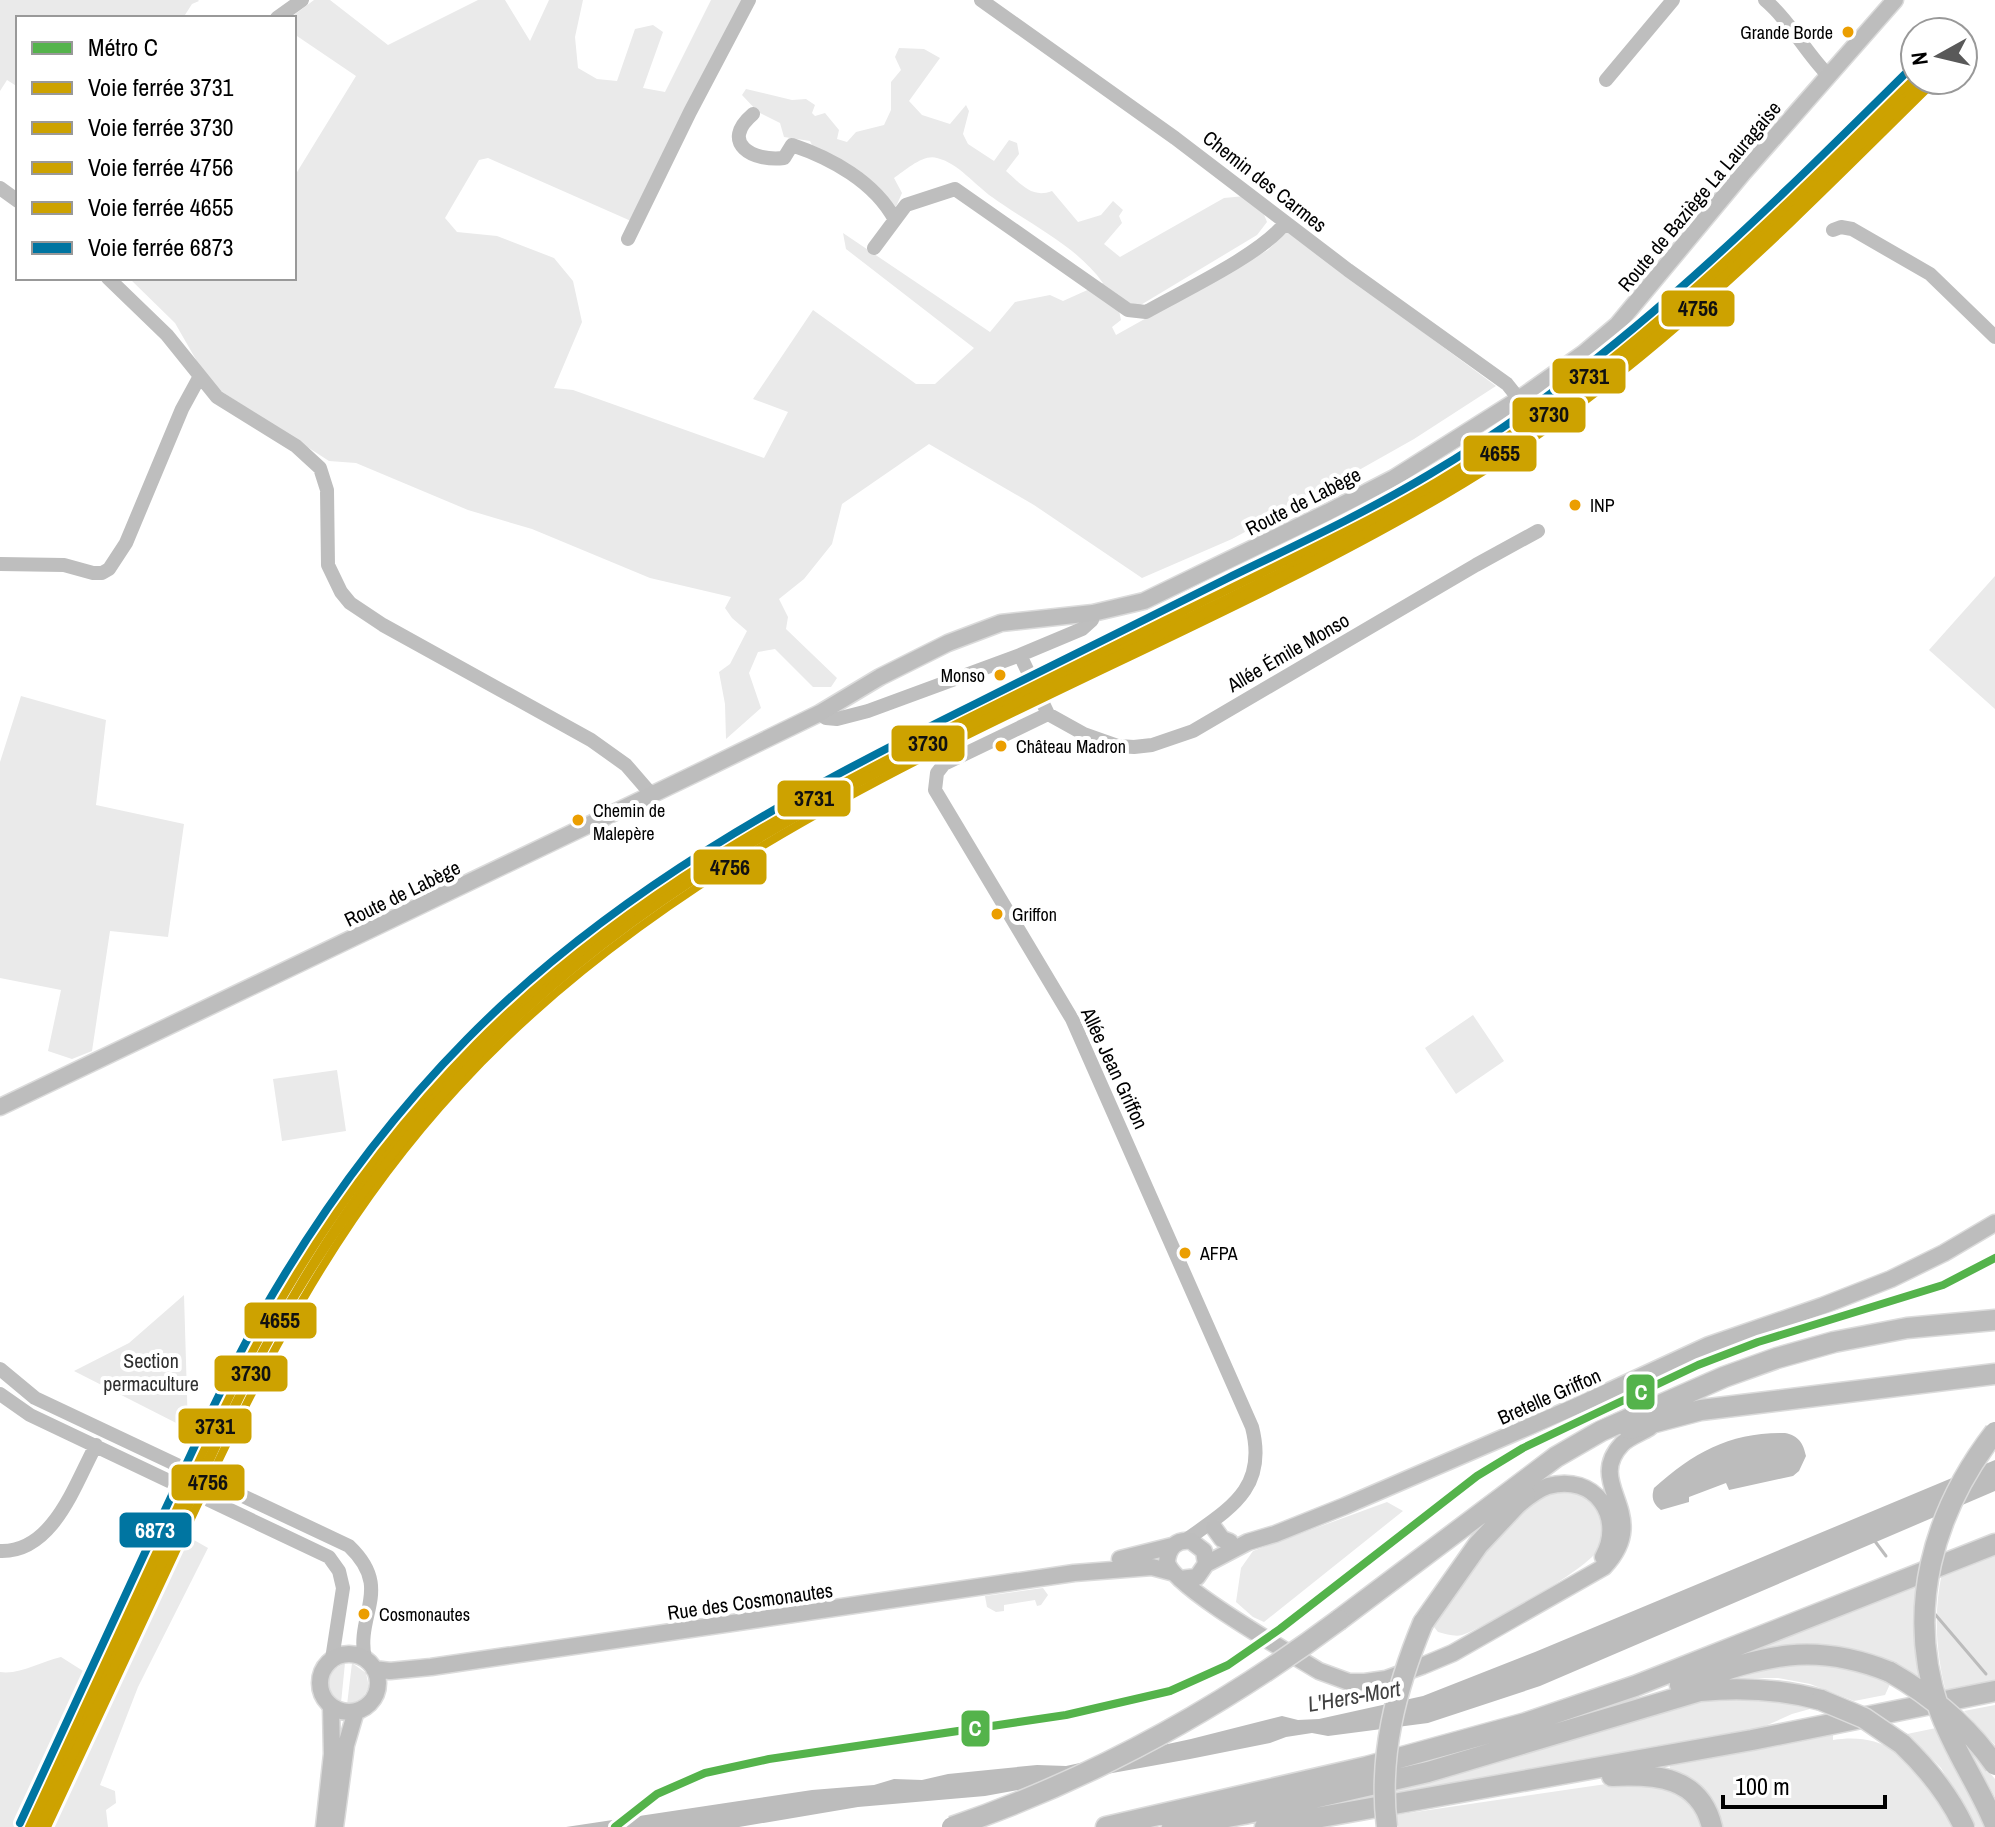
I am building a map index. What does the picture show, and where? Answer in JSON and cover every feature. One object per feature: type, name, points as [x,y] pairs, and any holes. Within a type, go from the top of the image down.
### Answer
[{"type":"highway","points":[[952,1827],[1047,1790],[1163,1735],[1256,1680],[1556,1457],[1601,1431],[1724,1377],[1777,1358],[1879,1333],[1995,1320]]},
{"type":"highway","points":[[1423,1623],[1457,1571],[1500,1519],[1555,1470],[1603,1439],[1630,1428],[1701,1410],[1995,1374]]},
{"type":"highway","points":[[1995,1432],[1966,1472],[1941,1527],[1928,1578],[1925,1629],[1929,1669],[1939,1709],[1955,1749],[1995,1825]]},
{"type":"highway","points":[[1387,1827],[1385,1778],[1390,1732],[1400,1682],[1423,1623],[1446,1579],[1525,1481]]},
{"type":"highway","points":[[1106,1827],[1366,1767],[1526,1723],[1635,1686],[1995,1544]]},
{"type":"highway","points":[[1582,1728],[1610,1708],[1738,1666],[1777,1656],[1826,1654],[1890,1672],[1939,1703],[1995,1765]]},
{"type":"highway","points":[[1172,1827],[1428,1772],[1700,1691],[1735,1688],[1765,1689],[1821,1700],[1864,1718],[1902,1744],[1941,1788],[1964,1827]]},
{"type":"highway","points":[[1265,1827],[1544,1779],[1995,1691]]},
{"type":"highway","points":[[1544,1779],[1631,1775],[1673,1780],[1702,1802],[1712,1827]]},
{"type":"main road","name":"Route de Baziège La Lauragaise","points":[[1519,399],[1584,353],[1617,325],[1727,191],[1895,0]]},
{"type":"main road","name":"Route de Labège","points":[[0,1107],[820,713],[880,677],[948,643],[1001,623],[1093,613],[1144,601],[1394,478],[1519,399]]},
{"type":"main road","name":"Bretelle Griffon","points":[[1201,1545],[1248,1542],[1367,1497],[1709,1345],[1891,1279],[1995,1223]]},
{"type":"main road","points":[[1201,1545],[1167,1556],[1175,1575],[1199,1597],[1319,1671],[1349,1682],[1386,1679],[1453,1653],[1604,1567],[1616,1555],[1623,1539],[1624,1523],[1609,1480],[1615,1454],[1623,1443],[1660,1422]]},
{"type":"main road","points":[[1500,1519],[1538,1490],[1551,1485],[1582,1487],[1596,1494],[1606,1508],[1612,1525],[1610,1545],[1600,1561],[1576,1585]]},
{"type":"main road","name":"Bretelle Griffon","points":[[1201,1545],[1222,1539],[1248,1542]]},
{"type":"main road","name":"Rue des Cosmonautes","points":[[1074,1573],[1088,1565],[1201,1545]]},
{"type":"main road","points":[[1175,1575],[1197,1577],[1201,1545]]},
{"type":"main road","points":[[1201,1545],[1209,1590],[1221,1609]]},
{"type":"main road","name":"Rue des Cosmonautes","points":[[369,1664],[390,1671],[431,1667],[1074,1573],[1152,1567],[1175,1575]]},
{"type":"main road","points":[[349,1654],[369,1664],[377,1676],[376,1692],[369,1704],[356,1711],[343,1712],[331,1706],[321,1692],[320,1684],[325,1667],[332,1659],[349,1654]]},
{"type":"main road","name":"Rue des Cosmonautes","points":[[376,1692],[392,1681],[431,1667]]},
{"type":"main road","points":[[324,1827],[332,1754],[331,1706]]},
{"type":"main road","points":[[335,1827],[346,1745],[356,1711]]},
{"type":"street","points":[[280,16],[302,0]]},
{"type":"street","points":[[628,239],[749,0]]},
{"type":"street","name":"Chemin des Carmes","points":[[981,0],[1199,155],[1285,223],[1507,384],[1519,399]]},
{"type":"street","points":[[1606,80],[1673,0]]},
{"type":"street","points":[[1765,0],[1777,10],[1828,75]]},
{"type":"street","points":[[753,114],[745,121],[739,135],[738,144],[742,150],[770,160],[784,158],[792,145],[820,154],[856,176],[890,210],[895,220]]},
{"type":"street","points":[[874,248],[906,205],[955,189],[1128,310],[1138,313],[1146,312],[1242,257],[1276,235],[1285,223]]},
{"type":"street","points":[[1833,230],[1841,227],[1852,229],[1918,265],[1993,329]]},
{"type":"street","points":[[110,280],[167,335],[223,402],[296,446],[320,468],[327,490],[328,565],[350,603],[383,625],[591,740],[626,765],[652,795]]},
{"type":"street","points":[[0,564],[64,565],[93,573],[109,569],[126,543],[182,409],[200,376]]},
{"type":"street","name":"Allée Émile Monso","points":[[1048,714],[1084,734],[1118,746],[1152,745],[1173,740],[1538,531]]},
{"type":"street","name":"Route de Labège","points":[[820,713],[826,718],[847,717],[1020,655],[1082,629],[1092,620],[1093,613]]},
{"type":"street","points":[[1020,655],[1048,714]]},
{"type":"street","points":[[880,677],[898,695],[904,696]]},
{"type":"street","name":"Allée Jean Griffon","points":[[1048,714],[944,764],[937,773],[935,790],[1072,1019],[1252,1427],[1257,1451],[1254,1471],[1243,1494],[1201,1545]]},
{"type":"street","points":[[0,1369],[35,1398],[349,1546],[369,1573],[372,1592],[364,1639],[369,1664]]},
{"type":"street","points":[[0,1394],[30,1415],[320,1551],[335,1563],[343,1588],[332,1659]]},
{"type":"street","points":[[0,1551],[25,1547],[43,1536],[55,1521],[96,1445]]},
{"type":"green space","points":[[0,0],[199,1],[192,4],[184,16],[16,16],[16,86],[7,80],[0,91]]},
{"type":"green space","points":[[314,0],[330,0],[388,45],[478,0],[505,0],[530,41],[549,0],[583,0],[575,37],[578,68],[597,79],[617,81],[635,29],[653,25],[663,32],[643,88],[665,92],[711,0],[744,0],[631,221],[488,158],[479,160],[445,218],[457,232],[497,236],[554,258],[573,281],[582,322],[554,388],[573,390],[764,458],[788,412],[753,399],[813,310],[916,384],[935,384],[974,348],[846,249],[843,233],[990,332],[1015,302],[1050,295],[1063,301],[1103,283],[1066,246],[992,197],[945,161],[926,158],[894,178],[902,193],[895,209],[818,157],[810,141],[784,137],[780,123],[758,112],[742,95],[746,89],[792,100],[806,99],[815,105],[812,113],[815,116],[825,113],[839,130],[837,139],[847,142],[856,132],[884,125],[891,110],[891,82],[901,70],[895,57],[899,48],[924,49],[940,58],[909,101],[922,115],[950,124],[966,105],[969,111],[963,134],[968,144],[994,161],[1009,140],[1017,143],[1019,154],[1006,171],[1033,192],[1052,191],[1078,222],[1101,215],[1113,201],[1123,210],[1119,216],[1122,223],[1104,244],[1120,257],[1224,198],[1245,196],[1263,212],[1267,222],[1257,235],[1139,306],[1124,301],[1118,306],[1121,320],[1112,327],[1116,335],[1268,250],[1286,231],[1496,386],[1414,439],[1232,539],[1142,578],[1034,505],[929,444],[842,504],[832,544],[804,579],[779,599],[788,617],[786,629],[837,678],[831,687],[813,687],[775,649],[758,652],[749,673],[761,708],[726,739],[725,704],[719,672],[730,664],[747,631],[725,608],[731,597],[650,578],[532,529],[468,510],[356,463],[329,461],[210,384],[175,323],[131,280],[296,280],[296,174],[356,76],[296,35],[296,16],[293,16]]},
{"type":"green space","points":[[1995,576],[1995,709],[1929,650]]},
{"type":"green space","points":[[21,696],[106,720],[96,805],[184,824],[168,937],[110,931],[92,1051],[72,1059],[48,1051],[61,990],[0,978],[0,762]]},
{"type":"green space","points":[[1473,1015],[1504,1061],[1456,1094],[1425,1048]]},
{"type":"green space","points":[[337,1070],[346,1131],[282,1141],[273,1079]]},
{"type":"green space","name":"Section permaculture","points":[[184,1295],[188,1429],[74,1371],[129,1343]]},
{"type":"green space","points":[[1555,1493],[1580,1495],[1594,1504],[1604,1530],[1598,1550],[1556,1584],[1492,1621],[1462,1635],[1438,1632],[1433,1618],[1470,1569],[1521,1514],[1538,1499]]},
{"type":"green space","points":[[1387,1502],[1403,1511],[1264,1622],[1236,1602],[1241,1568],[1253,1551]]},
{"type":"green space","points":[[180,1532],[208,1548],[138,1687],[100,1785],[115,1791],[116,1803],[106,1810],[108,1827],[42,1827]]},
{"type":"green space","points":[[1995,1551],[1995,1685],[1947,1696],[1937,1634],[1937,1604],[1942,1573]]},
{"type":"green space","points":[[1919,1583],[1915,1626],[1921,1678],[1880,1658],[1839,1647],[1797,1645],[1752,1652],[1750,1648]]},
{"type":"green space","points":[[1043,1588],[1048,1595],[1041,1605],[1037,1606],[1035,1600],[1004,1605],[1004,1611],[996,1612],[987,1607],[985,1596]]},
{"type":"green space","points":[[61,1657],[91,1676],[22,1827],[0,1827],[0,1672],[23,1670]]},
{"type":"green space","points":[[1834,1660],[1883,1679],[1890,1684],[1885,1695],[1854,1701],[1810,1684],[1778,1678],[1725,1678],[1760,1665]]},
{"type":"green space","points":[[345,1663],[341,1703],[332,1697],[327,1683],[333,1670]]},
{"type":"green space","points":[[352,1663],[366,1673],[369,1687],[362,1699],[347,1705]]},
{"type":"green space","points":[[1715,1698],[1767,1698],[1817,1707],[1763,1727],[1394,1796],[1394,1790],[1484,1766],[1658,1711]]},
{"type":"green space","points":[[1995,1705],[1995,1745],[1964,1711]]},
{"type":"green space","points":[[1936,1728],[1987,1827],[1976,1827],[1941,1768],[1907,1734]]},
{"type":"green space","points":[[1833,1735],[1833,1740],[1876,1742],[1908,1761],[1933,1791],[1955,1827],[1719,1827],[1670,1771],[1670,1765]]},
{"type":"green space","points":[[1965,1742],[1995,1779],[1995,1797]]},
{"type":"green space","points":[[1613,1783],[1655,1786],[1677,1794],[1695,1813],[1702,1827],[1396,1827],[1395,1815]]},
{"type":"shaded area","points":[[1785,1433],[1800,1441],[1806,1456],[1793,1476],[1729,1490],[1726,1483],[1689,1497],[1689,1502],[1661,1510],[1654,1503],[1654,1488],[1699,1455],[1730,1440]]},
{"type":"shaded area","points":[[1995,1460],[1995,1491],[1540,1686],[1428,1723],[1328,1736],[1312,1733],[1190,1759],[985,1796],[858,1807],[739,1827],[566,1827],[812,1790],[874,1785],[894,1779],[922,1780],[948,1774],[1037,1765],[1066,1766],[1282,1716],[1298,1720],[1319,1719],[1423,1696]]},
{"type":"waterway","points":[[1874,1540],[1886,1556]]},
{"type":"waterway","points":[[1934,1613],[1986,1674]]},
{"type":"metro line","name":"C","points":[[615,1827],[657,1794],[705,1773],[769,1759],[1066,1715],[1170,1691],[1228,1665],[1280,1629],[1477,1476],[1523,1448],[1698,1365],[1758,1342],[1943,1285],[1995,1258]]},
{"type":"rail line","name":"6873","points":[[20,1823],[216,1401],[282,1279],[354,1171],[408,1103],[467,1039],[523,986],[582,937],[644,892],[773,810],[908,737],[1355,515],[1430,474],[1496,432],[1560,387],[1681,288],[1899,80]]},
{"type":"rail line","name":"3731","points":[[29,1827],[225,1405],[291,1284],[363,1176],[417,1108],[476,1044],[531,992],[649,900],[711,859],[840,784],[1359,525],[1438,481],[1504,439],[1629,345],[1688,294],[1899,94]]},
{"type":"rail line","name":"3730","points":[[36,1827],[202,1471],[301,1282],[379,1166],[474,1055],[578,961],[691,879],[810,806],[933,741],[1311,556],[1434,490],[1503,447],[1569,401],[1691,301],[1750,248],[1906,96]]},
{"type":"rail line","name":"4655","points":[[40,1827],[219,1441],[279,1323],[322,1252],[370,1184],[477,1057],[580,963],[692,881],[811,809],[935,744],[1313,560],[1435,494],[1503,452],[1631,357],[1691,305],[1911,96]]},
{"type":"rail line","name":"4756","points":[[47,1827],[240,1417],[336,1246],[413,1139],[458,1087],[563,987],[677,900],[799,824],[926,756],[1317,565],[1443,496],[1512,453],[1577,407],[1699,307],[1815,200],[1920,96]]},
{"type":"place","name":"Grande Borde","points":[[1848,32]]},
{"type":"place","name":"INP","points":[[1575,505]]},
{"type":"place","name":"Monso","points":[[1000,675]]},
{"type":"place","name":"Château Madron","points":[[1001,746]]},
{"type":"place","name":"Chemin de Malepère","points":[[578,820]]},
{"type":"place","name":"Griffon","points":[[997,914]]},
{"type":"place","name":"AFPA","points":[[1185,1253]]},
{"type":"place","name":"Cosmonautes","points":[[364,1614]]},
{"type":"water label","name":"L'Hers-Mort","points":[[1354,1696]]}]
